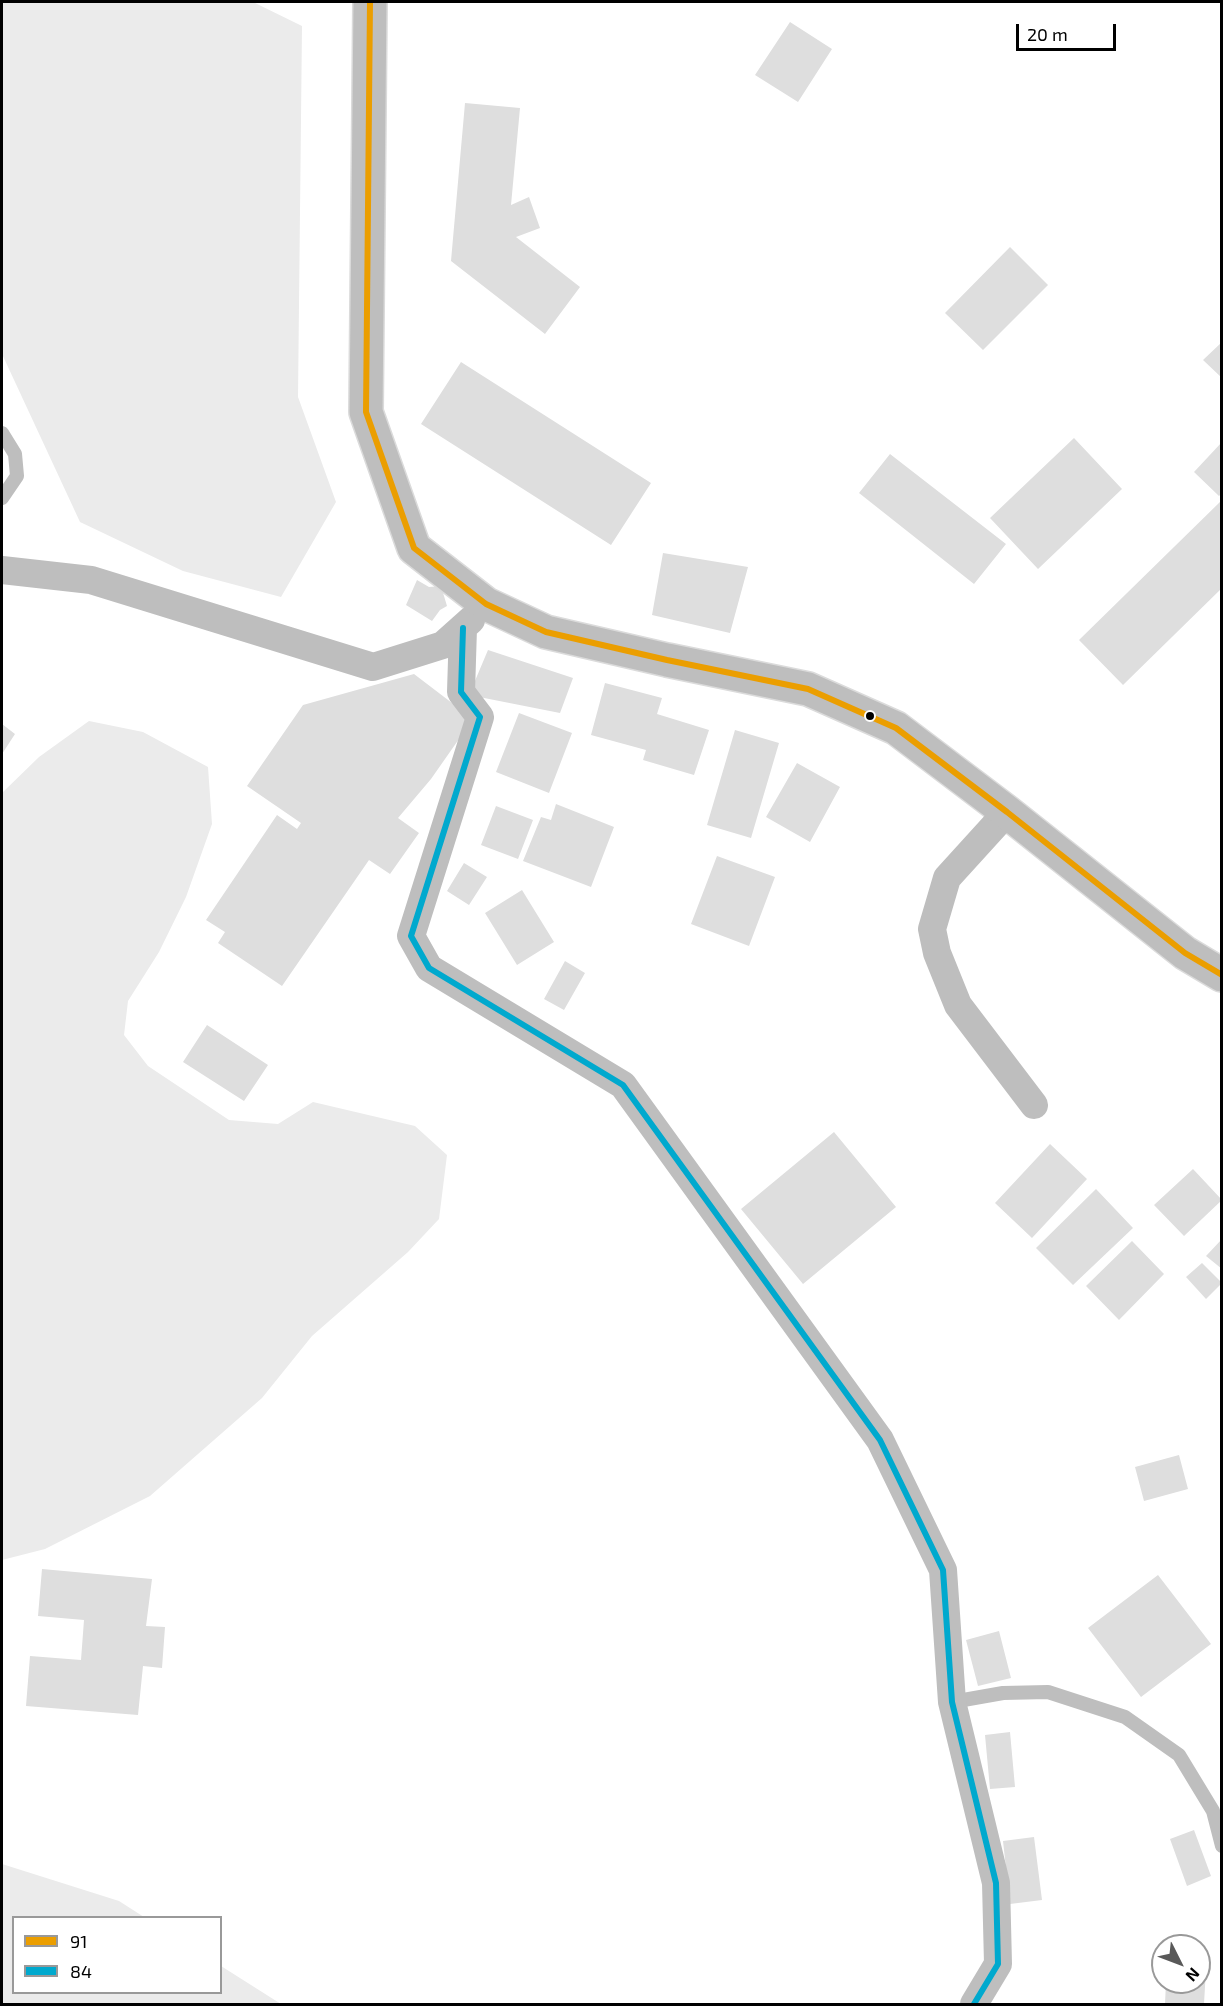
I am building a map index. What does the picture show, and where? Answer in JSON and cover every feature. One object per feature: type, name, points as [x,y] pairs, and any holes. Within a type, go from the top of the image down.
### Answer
[{"type":"highway","points":[[370,2],[366,412],[414,548],[486,604],[546,632],[808,689],[896,728],[1007,812],[1185,953],[1221,975]]},
{"type":"street","points":[[2,570],[91,580],[373,667],[443,645],[486,604]]},
{"type":"street","points":[[463,628],[461,692],[480,717],[411,936],[429,968],[623,1086],[880,1440],[943,1570],[952,1702],[996,1883],[998,1964],[974,2004]]},
{"type":"street","points":[[1007,812],[947,878],[932,929],[937,953],[958,1005],[1034,1105]]},
{"type":"lane","points":[[2,433],[15,454],[17,476],[2,498]]},
{"type":"lane","points":[[952,1702],[1003,1693],[1048,1692],[1125,1717],[1179,1755],[1213,1811],[1221,1846]]},
{"type":"shaded area","points":[[2,2],[253,2],[302,26],[298,397],[336,502],[281,597],[183,571],[80,522],[2,354]]},
{"type":"shaded area","points":[[89,721],[143,732],[208,767],[212,824],[186,897],[159,952],[128,1001],[124,1035],[148,1066],[229,1120],[278,1124],[313,1102],[415,1126],[447,1155],[439,1219],[408,1252],[312,1336],[262,1398],[150,1496],[45,1549],[2,1560],[2,793],[39,757]]},
{"type":"shaded area","points":[[2,1864],[119,1901],[142,1916],[12,1916],[12,1994],[222,1994],[222,1967],[281,2004],[2,2004]]},
{"type":"building","points":[[790,22],[832,49],[798,102],[755,75]]},
{"type":"building","points":[[465,103],[520,108],[511,205],[529,197],[540,228],[516,237],[580,287],[545,334],[451,261]]},
{"type":"building","points":[[1010,247],[1048,285],[983,350],[945,313]]},
{"type":"building","points":[[1222,342],[1222,378],[1203,360]]},
{"type":"building","points":[[461,362],[651,483],[611,545],[421,424]]},
{"type":"building","points":[[1074,438],[1122,489],[1038,569],[990,518]]},
{"type":"building","points":[[1222,442],[1222,493],[1219,496],[1194,472]]},
{"type":"building","points":[[890,454],[1006,544],[974,584],[859,493]]},
{"type":"building","points":[[1222,500],[1222,588],[1123,685],[1079,640]]},
{"type":"building","points":[[663,553],[748,567],[730,633],[652,615]]},
{"type":"building","points":[[417,580],[429,587],[441,586],[447,606],[440,610],[432,621],[406,605]]},
{"type":"building","points":[[488,650],[573,678],[560,713],[469,695]]},
{"type":"building","points":[[414,674],[473,719],[431,779],[398,818],[419,833],[390,874],[369,860],[282,986],[218,943],[225,932],[206,920],[277,815],[297,829],[301,823],[247,786],[303,705]]},
{"type":"building","points":[[605,683],[662,698],[657,714],[709,730],[694,775],[643,760],[646,750],[591,735]]},
{"type":"building","points":[[519,713],[572,733],[549,793],[496,772]]},
{"type":"building","points":[[2,724],[15,734],[2,754]]},
{"type":"building","points":[[735,730],[779,743],[751,838],[707,825]]},
{"type":"building","points":[[797,763],[840,787],[810,842],[766,817]]},
{"type":"building","points":[[556,804],[614,827],[591,887],[523,861],[541,817],[551,820]]},
{"type":"building","points":[[496,806],[533,820],[518,859],[481,845]]},
{"type":"building","points":[[717,856],[775,877],[749,946],[691,924]]},
{"type":"building","points":[[464,863],[487,877],[469,905],[447,891]]},
{"type":"building","points":[[522,890],[554,942],[517,965],[485,913]]},
{"type":"building","points":[[565,961],[585,973],[564,1010],[544,999]]},
{"type":"building","points":[[207,1025],[268,1065],[244,1101],[183,1062]]},
{"type":"building","points":[[834,1132],[896,1207],[803,1284],[741,1209]]},
{"type":"building","points":[[1050,1144],[1087,1179],[1032,1238],[995,1203]]},
{"type":"building","points":[[1193,1169],[1222,1200],[1184,1236],[1154,1205]]},
{"type":"building","points":[[1096,1189],[1133,1228],[1073,1285],[1036,1248]]},
{"type":"building","points":[[1222,1239],[1222,1269],[1206,1256]]},
{"type":"building","points":[[1132,1241],[1164,1274],[1119,1320],[1086,1286]]},
{"type":"building","points":[[1202,1263],[1222,1283],[1206,1299],[1186,1277]]},
{"type":"building","points":[[1179,1455],[1188,1489],[1144,1501],[1135,1467]]},
{"type":"building","points":[[42,1569],[152,1579],[146,1626],[165,1627],[162,1668],[143,1666],[138,1715],[26,1706],[30,1656],[81,1660],[84,1620],[38,1616]]},
{"type":"building","points":[[1158,1575],[1211,1644],[1141,1697],[1088,1628]]},
{"type":"building","points":[[999,1631],[1011,1678],[978,1686],[966,1640]]},
{"type":"building","points":[[1010,1732],[1015,1787],[990,1789],[985,1735]]},
{"type":"building","points":[[1194,1830],[1211,1876],[1187,1886],[1170,1839]]},
{"type":"building","points":[[1034,1837],[1042,1900],[1010,1904],[1003,1841]]},
{"type":"building","points":[[1165,1994],[1205,1994],[1204,2004],[1165,2004]]},
{"type":"transit line","name":"91","points":[[370,2],[366,412],[414,548],[486,604],[546,632],[808,689],[896,728],[1007,812],[1185,953],[1222,975]]},
{"type":"transit line","name":"84","points":[[463,628],[461,692],[480,717],[411,936],[429,968],[623,1085],[880,1440],[943,1570],[952,1702],[996,1883],[998,1964],[974,2004]]}]
